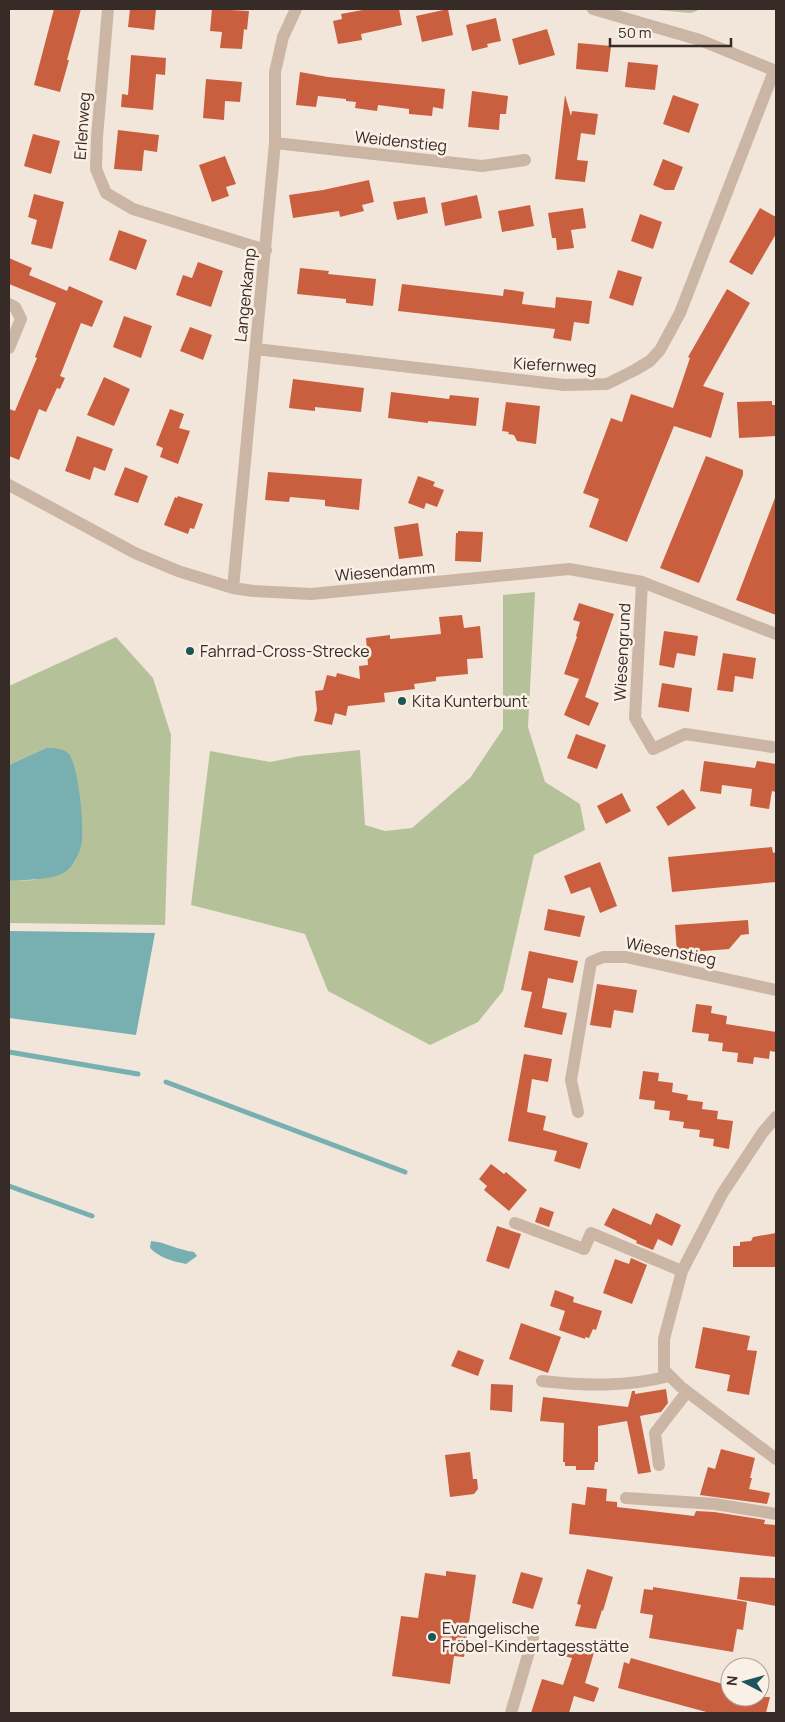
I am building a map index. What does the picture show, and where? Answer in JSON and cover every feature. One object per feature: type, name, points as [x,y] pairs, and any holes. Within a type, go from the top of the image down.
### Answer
[{"type":"street","name":"Erlenweg","points":[[108,9],[96,137],[96,169],[106,193],[133,209],[266,250]]},
{"type":"street","name":"Langenkamp","points":[[233,588],[275,143],[274,72],[283,36],[296,9]]},
{"type":"street","points":[[593,9],[700,40],[775,71]]},
{"type":"street","name":"Kiefernweg","points":[[256,349],[564,385],[607,384],[635,370],[650,361],[660,350],[680,313],[775,71]]},
{"type":"street","name":"Weidenstieg","points":[[275,143],[482,166],[525,160]]},
{"type":"street","points":[[9,304],[15,307],[21,319],[9,348]]},
{"type":"street","name":"Wiesendamm","points":[[9,485],[135,553],[178,571],[233,588],[252,591],[311,594],[570,569],[642,582],[776,634]]},
{"type":"street","name":"Wiesengrund","points":[[642,582],[635,718],[653,749],[685,734],[772,748]]},
{"type":"street","name":"Wiesenstieg","points":[[578,1112],[571,1080],[591,962],[603,958],[626,957],[776,990]]},
{"type":"street","points":[[776,1117],[763,1132],[722,1194],[682,1271],[664,1339],[664,1370],[669,1376],[776,1460]]},
{"type":"street","points":[[515,1223],[584,1249],[591,1233],[682,1271]]},
{"type":"street","points":[[542,1381],[612,1385],[633,1384],[669,1376]]},
{"type":"street","points":[[659,1465],[655,1433],[687,1392]]},
{"type":"street","points":[[626,1498],[714,1504],[776,1514]]},
{"type":"street","points":[[511,1713],[533,1638]]},
{"type":"green space","points":[[647,9],[698,9],[690,13]]},
{"type":"green space","points":[[535,592],[528,727],[545,782],[580,804],[585,830],[534,855],[503,991],[478,1022],[430,1045],[328,991],[305,934],[191,905],[210,751],[270,762],[300,756],[360,750],[365,825],[385,831],[412,828],[470,778],[503,729],[503,595]]},
{"type":"green space","points":[[116,637],[153,678],[171,735],[165,925],[9,923],[9,881],[35,880],[75,862],[81,844],[79,790],[46,748],[9,765],[9,686]]},
{"type":"water","points":[[46,748],[63,750],[68,753],[72,760],[80,798],[81,846],[73,864],[60,875],[9,881],[9,765]]},
{"type":"water","points":[[9,931],[155,933],[136,1035],[9,1018]]},
{"type":"water","points":[[151,1241],[194,1252],[197,1256],[186,1264],[171,1260],[162,1257],[150,1248]]},
{"type":"building","points":[[54,9],[81,9],[60,92],[34,85]]},
{"type":"building","points":[[130,9],[156,9],[154,30],[128,27]]},
{"type":"building","points":[[212,9],[249,11],[247,30],[244,29],[242,49],[220,48],[222,32],[210,31]]},
{"type":"building","points":[[368,9],[399,9],[402,25],[361,34],[362,40],[338,44],[333,21],[342,19],[341,14]]},
{"type":"building","points":[[448,9],[453,35],[422,42],[416,16]]},
{"type":"building","points":[[496,18],[501,41],[487,44],[488,47],[472,51],[466,25]]},
{"type":"building","points":[[547,29],[555,55],[519,65],[512,39]]},
{"type":"building","points":[[578,43],[611,46],[608,72],[576,69]]},
{"type":"building","points":[[131,55],[166,58],[165,75],[156,74],[153,110],[121,107],[122,94],[128,95]]},
{"type":"building","points":[[628,62],[658,65],[655,90],[625,87]]},
{"type":"building","points":[[300,72],[328,77],[445,89],[443,109],[433,107],[432,116],[409,114],[409,109],[378,105],[377,111],[355,108],[356,102],[346,101],[346,99],[318,96],[316,107],[296,105]]},
{"type":"building","points":[[206,79],[242,82],[240,102],[225,101],[224,120],[203,118]]},
{"type":"building","points":[[472,91],[508,96],[506,114],[500,114],[499,130],[468,127]]},
{"type":"building","points":[[565,95],[571,116],[572,111],[598,114],[595,135],[581,133],[577,160],[588,161],[585,182],[555,179]]},
{"type":"building","points":[[673,95],[699,104],[689,133],[663,124]]},
{"type":"building","points":[[118,130],[159,135],[157,152],[144,150],[142,171],[114,169]]},
{"type":"building","points":[[33,134],[60,141],[51,174],[24,166]]},
{"type":"building","points":[[225,156],[236,184],[226,187],[229,196],[212,202],[199,165]]},
{"type":"building","points":[[663,159],[683,167],[674,190],[665,190],[653,185]]},
{"type":"building","points":[[369,180],[374,202],[362,205],[364,211],[340,217],[339,211],[293,218],[289,195]]},
{"type":"building","points":[[34,194],[64,202],[52,249],[31,244],[37,220],[28,217]]},
{"type":"building","points":[[477,195],[482,218],[445,226],[441,203]]},
{"type":"building","points":[[425,197],[428,213],[397,220],[393,202]]},
{"type":"building","points":[[530,205],[534,226],[502,232],[498,211]]},
{"type":"building","points":[[583,208],[586,228],[571,230],[574,248],[557,250],[556,238],[552,238],[548,213]]},
{"type":"building","points":[[760,208],[776,217],[776,234],[752,275],[729,262]]},
{"type":"building","points":[[640,214],[662,222],[653,249],[631,241]]},
{"type":"building","points":[[119,230],[147,240],[136,270],[109,260]]},
{"type":"building","points":[[9,258],[32,268],[29,275],[67,291],[69,286],[103,301],[92,327],[81,323],[60,376],[65,378],[60,389],[57,388],[46,412],[39,409],[19,460],[9,456],[9,409],[15,411],[37,358],[35,357],[56,303],[9,284]]},
{"type":"building","points":[[198,262],[223,271],[211,307],[176,295],[183,275],[192,278]]},
{"type":"building","points":[[300,268],[329,271],[328,274],[376,279],[373,306],[346,303],[346,299],[297,294]]},
{"type":"building","points":[[618,270],[642,277],[633,306],[609,298]]},
{"type":"building","points":[[402,284],[503,296],[504,289],[524,292],[522,304],[555,308],[556,297],[592,301],[589,324],[574,322],[571,341],[553,338],[555,329],[398,311]]},
{"type":"building","points":[[727,289],[750,303],[703,386],[724,393],[711,438],[674,426],[627,542],[589,527],[599,499],[583,493],[611,418],[622,422],[631,394],[673,408],[690,358],[688,357]]},
{"type":"building","points":[[124,316],[152,326],[141,358],[113,347]]},
{"type":"building","points":[[190,327],[212,335],[203,360],[180,351]]},
{"type":"building","points":[[104,377],[130,389],[114,426],[87,415]]},
{"type":"building","points":[[293,379],[364,388],[361,412],[315,407],[315,411],[289,408]]},
{"type":"building","points":[[391,392],[449,399],[450,395],[479,398],[476,426],[388,418]]},
{"type":"building","points":[[772,401],[772,405],[776,405],[776,436],[739,438],[737,402]]},
{"type":"building","points":[[506,402],[540,406],[536,444],[517,441],[514,435],[502,431]]},
{"type":"building","points":[[170,409],[184,414],[179,428],[190,431],[178,464],[160,457],[163,448],[156,445]]},
{"type":"building","points":[[77,436],[113,449],[105,471],[94,467],[90,480],[65,471]]},
{"type":"building","points":[[706,456],[743,470],[743,475],[699,583],[660,568]]},
{"type":"building","points":[[125,467],[148,476],[138,503],[114,495]]},
{"type":"building","points":[[268,472],[362,479],[359,510],[325,506],[325,500],[290,497],[289,502],[265,500]]},
{"type":"building","points":[[418,476],[435,482],[433,486],[444,490],[437,507],[426,503],[424,509],[408,503]]},
{"type":"building","points":[[178,496],[203,504],[194,529],[190,528],[188,534],[164,525],[175,497],[177,498]]},
{"type":"building","points":[[776,498],[776,615],[736,600]]},
{"type":"building","points":[[418,523],[423,556],[399,559],[394,527]]},
{"type":"building","points":[[458,531],[483,532],[481,562],[455,561],[456,533]]},
{"type":"building","points":[[579,603],[614,614],[585,697],[599,703],[589,726],[564,715],[579,679],[564,674],[577,637],[580,622],[573,620]]},
{"type":"building","points":[[462,615],[464,628],[480,626],[483,658],[467,659],[468,674],[436,677],[436,681],[414,684],[415,689],[384,693],[385,702],[348,706],[346,716],[335,713],[332,725],[314,721],[317,710],[315,691],[323,690],[327,675],[336,677],[337,673],[360,679],[359,666],[368,665],[366,638],[390,635],[390,639],[441,634],[439,617]]},
{"type":"building","points":[[664,631],[698,636],[695,656],[677,653],[674,668],[659,665]]},
{"type":"building","points":[[723,653],[756,658],[753,679],[735,676],[733,692],[717,690]]},
{"type":"building","points":[[662,683],[692,688],[689,712],[658,707]]},
{"type":"building","points":[[576,734],[606,745],[597,769],[567,758]]},
{"type":"building","points":[[704,761],[755,768],[757,761],[776,764],[776,792],[772,791],[769,809],[750,806],[752,789],[722,785],[721,794],[700,791]]},
{"type":"building","points":[[683,789],[696,808],[668,826],[656,807]]},
{"type":"building","points":[[622,793],[631,811],[606,824],[597,806]]},
{"type":"building","points":[[772,847],[773,853],[776,852],[776,882],[672,892],[668,857]]},
{"type":"building","points":[[600,862],[617,906],[600,913],[590,887],[571,894],[564,876]]},
{"type":"building","points":[[548,909],[585,916],[580,937],[544,930]]},
{"type":"building","points":[[748,920],[749,934],[741,935],[729,949],[677,953],[675,925]]},
{"type":"building","points":[[529,951],[578,961],[573,983],[548,978],[542,1008],[567,1013],[562,1035],[524,1027],[532,992],[521,990]]},
{"type":"building","points":[[597,984],[637,990],[633,1013],[614,1010],[611,1028],[590,1025]]},
{"type":"building","points":[[696,1004],[712,1006],[711,1013],[727,1016],[726,1024],[776,1032],[776,1052],[770,1051],[769,1059],[754,1057],[753,1064],[737,1062],[738,1053],[722,1051],[723,1043],[708,1041],[709,1034],[692,1032]]},
{"type":"building","points":[[524,1054],[552,1059],[548,1082],[532,1079],[527,1112],[546,1116],[543,1130],[588,1143],[580,1169],[554,1161],[557,1151],[508,1141]]},
{"type":"building","points":[[643,1071],[659,1073],[658,1081],[673,1083],[672,1092],[688,1095],[687,1100],[703,1102],[702,1109],[718,1111],[717,1119],[733,1121],[729,1149],[713,1146],[714,1139],[699,1137],[700,1130],[683,1128],[684,1122],[669,1120],[670,1111],[654,1109],[655,1101],[639,1099]]},
{"type":"building","points":[[491,1164],[504,1174],[506,1172],[527,1190],[509,1211],[484,1190],[487,1186],[479,1179]]},
{"type":"building","points":[[540,1207],[554,1212],[549,1227],[535,1222]]},
{"type":"building","points":[[613,1208],[651,1225],[656,1213],[681,1225],[672,1246],[658,1239],[653,1250],[604,1225]]},
{"type":"building","points":[[497,1226],[521,1234],[509,1269],[486,1261]]},
{"type":"building","points":[[776,1233],[776,1267],[733,1267],[733,1246],[740,1246],[740,1242],[751,1241],[753,1237]]},
{"type":"building","points":[[631,1258],[647,1265],[632,1304],[603,1293],[615,1259],[629,1264]]},
{"type":"building","points":[[555,1290],[574,1297],[573,1302],[602,1311],[596,1330],[593,1329],[589,1338],[585,1337],[585,1339],[559,1330],[565,1311],[550,1306]]},
{"type":"building","points":[[521,1323],[561,1337],[548,1373],[509,1359]]},
{"type":"building","points":[[703,1327],[750,1336],[747,1350],[757,1351],[749,1395],[727,1391],[730,1375],[695,1368]]},
{"type":"building","points":[[458,1350],[484,1360],[478,1376],[451,1366]]},
{"type":"building","points":[[491,1384],[513,1385],[512,1412],[490,1410]]},
{"type":"building","points":[[666,1389],[668,1403],[661,1412],[640,1416],[651,1472],[638,1474],[627,1421],[598,1426],[598,1462],[595,1462],[594,1470],[576,1470],[576,1466],[565,1466],[565,1462],[563,1462],[564,1423],[540,1421],[543,1397],[628,1407],[632,1391],[635,1391],[635,1394]]},
{"type":"building","points":[[721,1449],[755,1458],[749,1489],[770,1493],[767,1504],[700,1495],[708,1467],[715,1469]]},
{"type":"building","points":[[470,1452],[473,1479],[477,1479],[478,1489],[474,1494],[450,1497],[445,1455]]},
{"type":"building","points":[[587,1487],[607,1489],[606,1501],[617,1502],[617,1507],[694,1516],[696,1511],[714,1512],[765,1520],[764,1524],[776,1525],[776,1557],[569,1534],[572,1503],[585,1505]]},
{"type":"building","points":[[587,1569],[613,1577],[596,1629],[575,1626],[581,1605],[577,1604]]},
{"type":"building","name":"Evangelische Fröbel-Kindertagesstätte","points":[[446,1571],[476,1575],[464,1657],[454,1656],[450,1684],[392,1676],[401,1616],[418,1618],[425,1573],[446,1576]]},
{"type":"building","points":[[521,1572],[543,1578],[533,1609],[512,1603]]},
{"type":"building","points":[[740,1577],[776,1578],[776,1606],[737,1599]]},
{"type":"building","points":[[653,1587],[747,1602],[743,1630],[737,1629],[733,1652],[649,1638],[653,1615],[640,1613],[644,1589],[653,1590]]},
{"type":"building","points":[[569,1642],[595,1649],[585,1683],[599,1688],[594,1702],[574,1696],[569,1713],[531,1713],[542,1679],[563,1685],[572,1658],[564,1656]]},
{"type":"building","points":[[631,1658],[720,1683],[720,1707],[768,1707],[766,1713],[710,1713],[618,1688],[624,1662],[629,1664]]},
{"type":"waterway","points":[[9,1052],[138,1074]]},
{"type":"waterway","points":[[166,1082],[405,1172]]},
{"type":"waterway","points":[[9,1186],[92,1216]]},
{"type":"place","name":"Fahrrad-Cross-Strecke","points":[[190,651]]},
{"type":"place","name":"Kita Kunterbunt","points":[[402,701]]},
{"type":"place","name":"Evangelische Fröbel-Kindertagesstätte","points":[[432,1637]]}]
